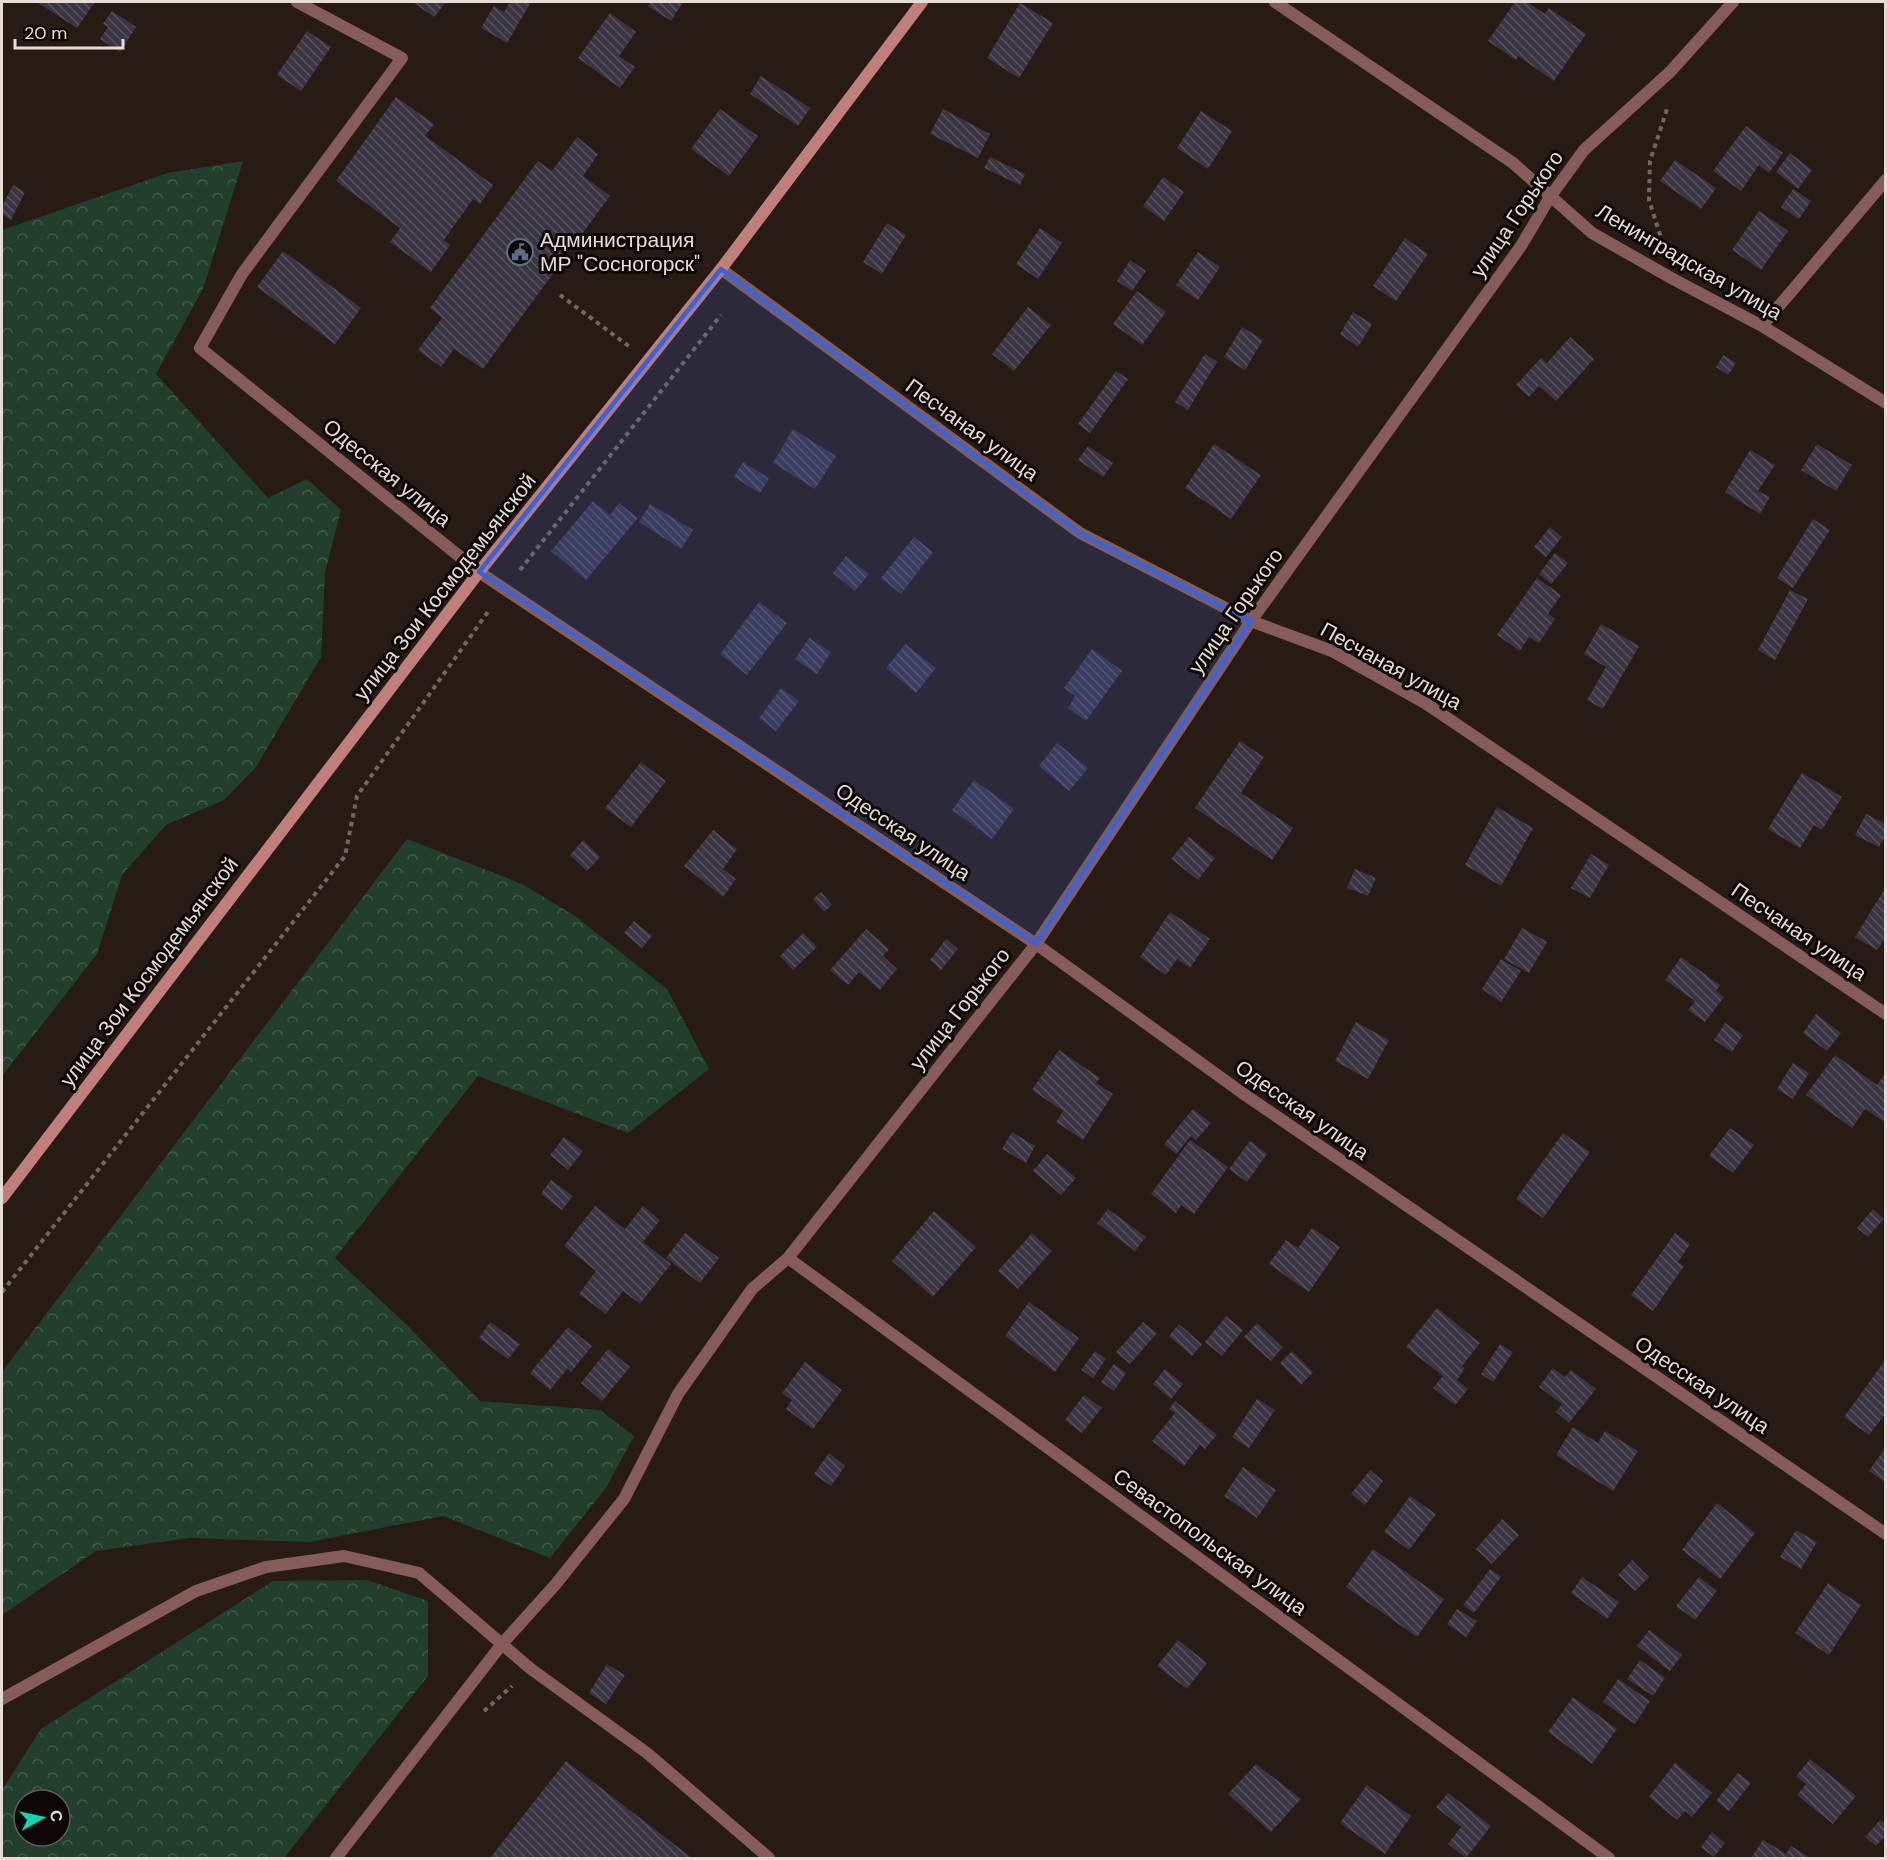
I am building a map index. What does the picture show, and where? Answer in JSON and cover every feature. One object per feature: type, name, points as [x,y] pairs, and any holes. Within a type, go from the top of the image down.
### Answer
[{"type":"street","name":"Одесская улица","points":[[297,2],[402,58],[242,274],[200,348],[479,572],[1036,944],[1241,1092],[1886,1534]]},
{"type":"street","name":"улица Зои Космодемьянской","points":[[2,1198],[479,572],[721,269],[922,2]]},
{"type":"street","name":"Ленинградская улица","points":[[1275,2],[1513,163],[1592,233],[1762,326],[1886,403]]},
{"type":"street","name":"улица Горького","points":[[336,1858],[502,1644],[555,1585],[624,1499],[678,1394],[752,1289],[788,1258],[1036,944],[1251,621],[1521,246],[1550,197],[1584,150],[1670,72],[1733,2]]},
{"type":"street","points":[[1762,326],[1886,180]]},
{"type":"street","name":"Песчаная улица","points":[[721,269],[1080,533],[1251,621],[1332,651],[1425,703],[1886,1014]]},
{"type":"street","name":"Севастопольская улица","points":[[788,1258],[1609,1858]]},
{"type":"street","points":[[2,1699],[196,1591],[266,1567],[344,1556],[418,1573],[531,1669],[646,1753],[769,1858]]},
{"type":"path","points":[[1670,72],[1666,110],[1650,161],[1649,200],[1673,279]]},
{"type":"path","points":[[560,295],[672,378]]},
{"type":"path","points":[[2,1292],[345,856],[357,796],[504,589],[721,315]]},
{"type":"highlighted area","points":[[721,269],[1080,533],[1251,621],[1036,944],[479,572]]},
{"type":"green space","points":[[243,161],[203,289],[156,374],[268,498],[307,479],[341,510],[325,573],[321,657],[256,767],[224,800],[166,825],[122,875],[97,954],[2,1076],[2,230],[168,173]]},
{"type":"green space","points":[[407,839],[522,884],[575,916],[667,989],[709,1069],[628,1133],[478,1076],[335,1258],[407,1325],[480,1401],[600,1410],[634,1436],[606,1488],[550,1558],[443,1516],[309,1542],[190,1538],[96,1551],[2,1615],[2,1372]]},
{"type":"green space","points":[[367,1580],[428,1601],[428,1676],[284,1858],[2,1858],[2,1790],[41,1729],[273,1581]]},
{"type":"building","points":[[37,2],[95,2],[77,28]]},
{"type":"building","points":[[415,2],[446,2],[434,17]]},
{"type":"building","points":[[510,2],[531,2],[507,43],[481,28],[494,6],[504,12]]},
{"type":"building","points":[[651,2],[683,2],[671,21],[648,6]]},
{"type":"building","points":[[1515,2],[1527,2],[1545,14],[1549,8],[1586,34],[1554,81],[1518,56],[1516,60],[1488,41]]},
{"type":"building","points":[[1020,3],[1053,23],[1019,78],[987,58]]},
{"type":"building","points":[[112,11],[136,27],[120,52],[100,39],[108,27],[103,24]]},
{"type":"building","points":[[610,13],[636,32],[619,56],[635,67],[620,88],[578,58]]},
{"type":"building","points":[[307,31],[331,47],[301,91],[277,75]]},
{"type":"building","points":[[761,76],[810,108],[798,126],[750,94]]},
{"type":"building","points":[[396,97],[434,124],[425,136],[493,185],[480,204],[473,199],[444,240],[450,245],[431,272],[390,242],[400,228],[336,181]]},
{"type":"building","points":[[720,109],[758,136],[729,176],[691,149]]},
{"type":"building","points":[[943,109],[990,134],[978,158],[930,134]]},
{"type":"building","points":[[1201,111],[1232,131],[1208,169],[1177,148]]},
{"type":"building","points":[[1746,126],[1783,153],[1769,173],[1759,165],[1741,191],[1713,171]]},
{"type":"building","name":"Администрация МР \"Сосногорск\"","points":[[577,137],[598,154],[583,176],[610,196],[483,369],[454,349],[441,367],[418,350],[442,318],[430,308],[538,161],[552,171]]},
{"type":"building","points":[[1790,153],[1812,170],[1798,189],[1776,172]]},
{"type":"building","points":[[990,157],[1025,174],[1020,185],[984,168]]},
{"type":"building","points":[[1675,160],[1716,188],[1701,209],[1660,181]]},
{"type":"building","points":[[1163,177],[1184,192],[1164,221],[1143,206]]},
{"type":"building","points":[[13,185],[25,192],[11,220],[2,214],[2,206]]},
{"type":"building","points":[[1793,189],[1811,201],[1799,219],[1781,207]]},
{"type":"building","points":[[1759,211],[1788,231],[1761,270],[1732,250]]},
{"type":"building","points":[[887,223],[906,235],[882,274],[863,262]]},
{"type":"building","points":[[1040,228],[1062,243],[1038,279],[1016,264]]},
{"type":"building","points":[[1405,238],[1428,254],[1396,301],[1373,286]]},
{"type":"building","points":[[283,251],[361,308],[335,344],[257,287]]},
{"type":"building","points":[[1198,252],[1220,267],[1198,300],[1176,285]]},
{"type":"building","points":[[1130,260],[1146,271],[1132,291],[1117,281]]},
{"type":"building","points":[[1137,291],[1166,312],[1142,345],[1113,324]]},
{"type":"building","points":[[1028,307],[1051,325],[1014,371],[992,354]]},
{"type":"building","points":[[1353,312],[1372,324],[1358,347],[1340,334]]},
{"type":"building","points":[[1242,327],[1263,340],[1245,370],[1224,357]]},
{"type":"building","points":[[1570,337],[1594,359],[1556,401],[1539,386],[1529,397],[1516,385],[1541,358],[1547,363]]},
{"type":"building","points":[[1205,354],[1217,362],[1188,410],[1175,402]]},
{"type":"building","points":[[1723,355],[1736,363],[1728,375],[1716,367]]},
{"type":"building","points":[[1116,371],[1128,379],[1090,433],[1078,424]]},
{"type":"building","points":[[793,429],[836,456],[815,489],[773,463]]},
{"type":"building","points":[[1214,444],[1261,475],[1231,519],[1185,488]]},
{"type":"building","points":[[1817,444],[1852,465],[1836,491],[1801,470]]},
{"type":"building","points":[[1088,446],[1113,463],[1103,477],[1078,460]]},
{"type":"building","points":[[1750,450],[1775,465],[1758,491],[1770,497],[1760,514],[1725,492]]},
{"type":"building","points":[[743,462],[769,478],[760,493],[734,477]]},
{"type":"building","points":[[593,501],[610,515],[619,503],[638,518],[586,580],[551,551]]},
{"type":"building","points":[[650,504],[693,530],[681,549],[639,522]]},
{"type":"building","points":[[1813,519],[1830,530],[1793,588],[1777,578]]},
{"type":"building","points":[[1550,527],[1562,537],[1546,557],[1534,547]]},
{"type":"building","points":[[914,537],[933,552],[901,594],[881,578]]},
{"type":"building","points":[[1555,553],[1568,563],[1551,584],[1539,574]]},
{"type":"building","points":[[846,556],[869,574],[855,591],[833,573]]},
{"type":"building","points":[[1537,578],[1561,595],[1548,614],[1555,619],[1539,643],[1529,637],[1520,651],[1497,635]]},
{"type":"building","points":[[1790,590],[1808,599],[1775,660],[1758,650]]},
{"type":"building","points":[[759,602],[787,623],[747,675],[720,654]]},
{"type":"building","points":[[1601,624],[1639,646],[1603,709],[1587,700],[1606,667],[1584,654]]},
{"type":"building","points":[[809,638],[831,652],[817,674],[795,659]]},
{"type":"building","points":[[905,644],[936,668],[916,693],[886,668]]},
{"type":"building","points":[[1092,649],[1122,671],[1086,721],[1068,708],[1075,696],[1064,688]]},
{"type":"building","points":[[781,688],[799,701],[776,731],[759,718]]},
{"type":"building","points":[[1240,741],[1264,757],[1241,793],[1293,828],[1272,860],[1195,808]]},
{"type":"building","points":[[1057,743],[1088,768],[1069,791],[1039,766]]},
{"type":"building","points":[[641,762],[666,781],[631,827],[605,808]]},
{"type":"building","points":[[1802,773],[1842,797],[1822,830],[1814,825],[1800,848],[1768,829]]},
{"type":"building","points":[[974,780],[1014,809],[992,839],[952,810]]},
{"type":"building","points":[[1497,807],[1533,828],[1501,886],[1465,865]]},
{"type":"building","points":[[1866,814],[1886,824],[1886,835],[1879,847],[1855,835]]},
{"type":"building","points":[[713,830],[737,849],[723,869],[736,879],[723,897],[684,866]]},
{"type":"building","points":[[1189,837],[1215,858],[1198,880],[1171,859]]},
{"type":"building","points":[[583,840],[600,857],[587,871],[570,855]]},
{"type":"building","points":[[1591,854],[1609,865],[1590,898],[1571,888]]},
{"type":"building","points":[[1355,869],[1376,878],[1368,896],[1347,888]]},
{"type":"building","points":[[1886,887],[1886,937],[1877,950],[1855,937]]},
{"type":"building","points":[[821,892],[832,905],[824,912],[813,899]]},
{"type":"building","points":[[1170,912],[1210,939],[1190,968],[1177,959],[1166,975],[1140,957]]},
{"type":"building","points":[[634,921],[652,936],[642,948],[624,933]]},
{"type":"building","points":[[1522,928],[1547,942],[1529,973],[1504,959]]},
{"type":"building","points":[[866,929],[889,949],[883,956],[897,969],[880,990],[859,972],[848,985],[830,970]]},
{"type":"building","points":[[803,933],[817,947],[793,970],[780,956]]},
{"type":"building","points":[[946,939],[958,949],[941,970],[930,960]]},
{"type":"building","points":[[1681,957],[1720,985],[1716,991],[1724,997],[1705,1022],[1688,1010],[1695,1001],[1665,980]]},
{"type":"building","points":[[1501,959],[1521,971],[1501,1002],[1482,989]]},
{"type":"building","points":[[1816,1014],[1841,1033],[1827,1051],[1803,1033]]},
{"type":"building","points":[[1356,1022],[1389,1040],[1368,1079],[1335,1061]]},
{"type":"building","points":[[1725,1023],[1743,1035],[1732,1052],[1714,1040]]},
{"type":"building","points":[[1059,1050],[1100,1078],[1096,1083],[1113,1094],[1083,1140],[1056,1122],[1063,1111],[1032,1090]]},
{"type":"building","points":[[1835,1055],[1877,1085],[1886,1072],[1886,1123],[1865,1109],[1852,1128],[1806,1095]]},
{"type":"building","points":[[1793,1063],[1809,1073],[1793,1099],[1777,1089]]},
{"type":"building","points":[[1193,1109],[1211,1123],[1196,1140],[1191,1136],[1176,1154],[1164,1144]]},
{"type":"building","points":[[1730,1128],[1754,1145],[1733,1173],[1709,1156]]},
{"type":"building","points":[[1012,1132],[1035,1146],[1026,1163],[1002,1149]]},
{"type":"building","points":[[1563,1133],[1590,1152],[1543,1218],[1516,1199]]},
{"type":"building","points":[[564,1137],[583,1151],[568,1170],[550,1155]]},
{"type":"building","points":[[1190,1140],[1228,1167],[1194,1214],[1181,1205],[1176,1213],[1151,1194]]},
{"type":"building","points":[[1250,1141],[1267,1154],[1247,1182],[1229,1169]]},
{"type":"building","points":[[1047,1154],[1076,1178],[1061,1195],[1033,1171]]},
{"type":"building","points":[[551,1180],[573,1196],[562,1210],[541,1194]]},
{"type":"building","points":[[595,1206],[625,1229],[643,1206],[660,1220],[643,1242],[671,1264],[640,1304],[623,1291],[606,1314],[579,1294],[596,1271],[564,1246]]},
{"type":"building","points":[[1108,1209],[1146,1237],[1135,1251],[1097,1223]]},
{"type":"building","points":[[1873,1209],[1884,1219],[1868,1237],[1857,1228]]},
{"type":"building","points":[[934,1211],[976,1247],[933,1297],[892,1261]]},
{"type":"building","points":[[1312,1228],[1340,1247],[1309,1292],[1269,1264],[1286,1240],[1298,1248]]},
{"type":"building","points":[[685,1233],[719,1258],[700,1283],[666,1258]]},
{"type":"building","points":[[1032,1233],[1052,1251],[1018,1289],[998,1271]]},
{"type":"building","points":[[1675,1233],[1690,1244],[1678,1262],[1684,1266],[1653,1311],[1631,1295]]},
{"type":"building","points":[[1029,1302],[1079,1338],[1055,1372],[1005,1336]]},
{"type":"building","points":[[1437,1308],[1480,1343],[1462,1366],[1465,1368],[1457,1380],[1468,1389],[1455,1405],[1433,1388],[1443,1376],[1406,1347]]},
{"type":"building","points":[[1226,1316],[1243,1330],[1222,1356],[1205,1342]]},
{"type":"building","points":[[490,1322],[520,1344],[508,1359],[479,1338]]},
{"type":"building","points":[[1143,1322],[1157,1333],[1130,1364],[1116,1352]]},
{"type":"building","points":[[1257,1323],[1283,1347],[1271,1361],[1244,1337]]},
{"type":"building","points":[[1179,1324],[1202,1344],[1192,1356],[1169,1336]]},
{"type":"building","points":[[568,1327],[592,1346],[571,1372],[568,1368],[550,1390],[530,1373]]},
{"type":"building","points":[[1500,1344],[1513,1352],[1493,1382],[1481,1374]]},
{"type":"building","points":[[608,1349],[630,1367],[602,1401],[581,1383]]},
{"type":"building","points":[[1095,1351],[1106,1359],[1093,1378],[1081,1370]]},
{"type":"building","points":[[1292,1351],[1313,1372],[1301,1385],[1280,1363]]},
{"type":"building","points":[[1886,1359],[1886,1413],[1869,1435],[1844,1417]]},
{"type":"building","points":[[805,1362],[842,1390],[813,1429],[786,1409],[792,1400],[782,1393]]},
{"type":"building","points":[[1114,1364],[1126,1373],[1114,1391],[1101,1382]]},
{"type":"building","points":[[1553,1368],[1565,1377],[1571,1370],[1596,1389],[1569,1423],[1556,1412],[1562,1404],[1539,1387]]},
{"type":"building","points":[[1165,1369],[1183,1384],[1171,1399],[1153,1384]]},
{"type":"building","points":[[1084,1395],[1102,1408],[1082,1433],[1065,1420]]},
{"type":"building","points":[[1257,1399],[1275,1410],[1249,1448],[1232,1437]]},
{"type":"building","points":[[1175,1401],[1217,1435],[1205,1449],[1200,1445],[1184,1466],[1152,1441],[1175,1413],[1169,1409]]},
{"type":"building","points":[[1573,1427],[1598,1443],[1605,1431],[1638,1451],[1613,1491],[1556,1455]]},
{"type":"building","points":[[1883,1451],[1886,1453],[1886,1483],[1869,1471]]},
{"type":"building","points":[[829,1453],[845,1466],[831,1486],[814,1474]]},
{"type":"building","points":[[1243,1467],[1276,1490],[1257,1518],[1224,1496]]},
{"type":"building","points":[[1370,1470],[1383,1481],[1365,1505],[1351,1494]]},
{"type":"building","points":[[1410,1496],[1436,1514],[1409,1550],[1384,1532]]},
{"type":"building","points":[[1717,1503],[1755,1533],[1720,1579],[1682,1550]]},
{"type":"building","points":[[1502,1519],[1519,1535],[1492,1564],[1476,1549]]},
{"type":"building","points":[[1796,1530],[1817,1542],[1801,1569],[1780,1557]]},
{"type":"building","points":[[1373,1549],[1444,1599],[1417,1637],[1346,1587]]},
{"type":"building","points":[[1632,1560],[1649,1577],[1635,1591],[1618,1575]]},
{"type":"building","points":[[1490,1569],[1501,1577],[1474,1613],[1463,1605]]},
{"type":"building","points":[[1582,1577],[1619,1602],[1607,1619],[1571,1593]]},
{"type":"building","points":[[1699,1577],[1717,1591],[1695,1620],[1676,1606]]},
{"type":"building","points":[[1828,1583],[1861,1605],[1829,1655],[1795,1633]]},
{"type":"building","points":[[1457,1609],[1477,1621],[1466,1637],[1447,1624]]},
{"type":"building","points":[[1649,1630],[1682,1655],[1670,1671],[1637,1646]]},
{"type":"building","points":[[1178,1640],[1207,1663],[1187,1689],[1157,1666]]},
{"type":"building","points":[[1640,1660],[1665,1678],[1653,1696],[1627,1679]]},
{"type":"building","points":[[607,1664],[625,1675],[606,1704],[589,1693]]},
{"type":"building","points":[[1618,1679],[1650,1701],[1635,1724],[1603,1702]]},
{"type":"building","points":[[1573,1697],[1617,1729],[1592,1764],[1548,1732]]},
{"type":"building","points":[[1810,1759],[1856,1796],[1833,1824],[1797,1795],[1806,1784],[1796,1776]]},
{"type":"building","points":[[566,1761],[692,1858],[490,1858]]},
{"type":"building","points":[[1675,1763],[1712,1793],[1692,1817],[1685,1811],[1677,1820],[1649,1797]]},
{"type":"building","points":[[1256,1764],[1301,1799],[1271,1832],[1228,1794]]},
{"type":"building","points":[[1738,1773],[1751,1783],[1729,1811],[1716,1801]]},
{"type":"building","points":[[1367,1785],[1411,1816],[1385,1854],[1340,1823]]},
{"type":"building","points":[[1448,1793],[1491,1826],[1466,1858],[1448,1844],[1461,1827],[1436,1807]]},
{"type":"building","points":[[1880,1820],[1886,1824],[1886,1835],[1876,1846],[1865,1837]]},
{"type":"building","points":[[1712,1832],[1725,1843],[1714,1857],[1701,1847]]},
{"type":"building","points":[[1763,1840],[1786,1854],[1791,1846],[1810,1858],[1751,1858]]},
{"type":"place","name":"Администрация МР \"Сосногорск\"","points":[[520,252]]}]
